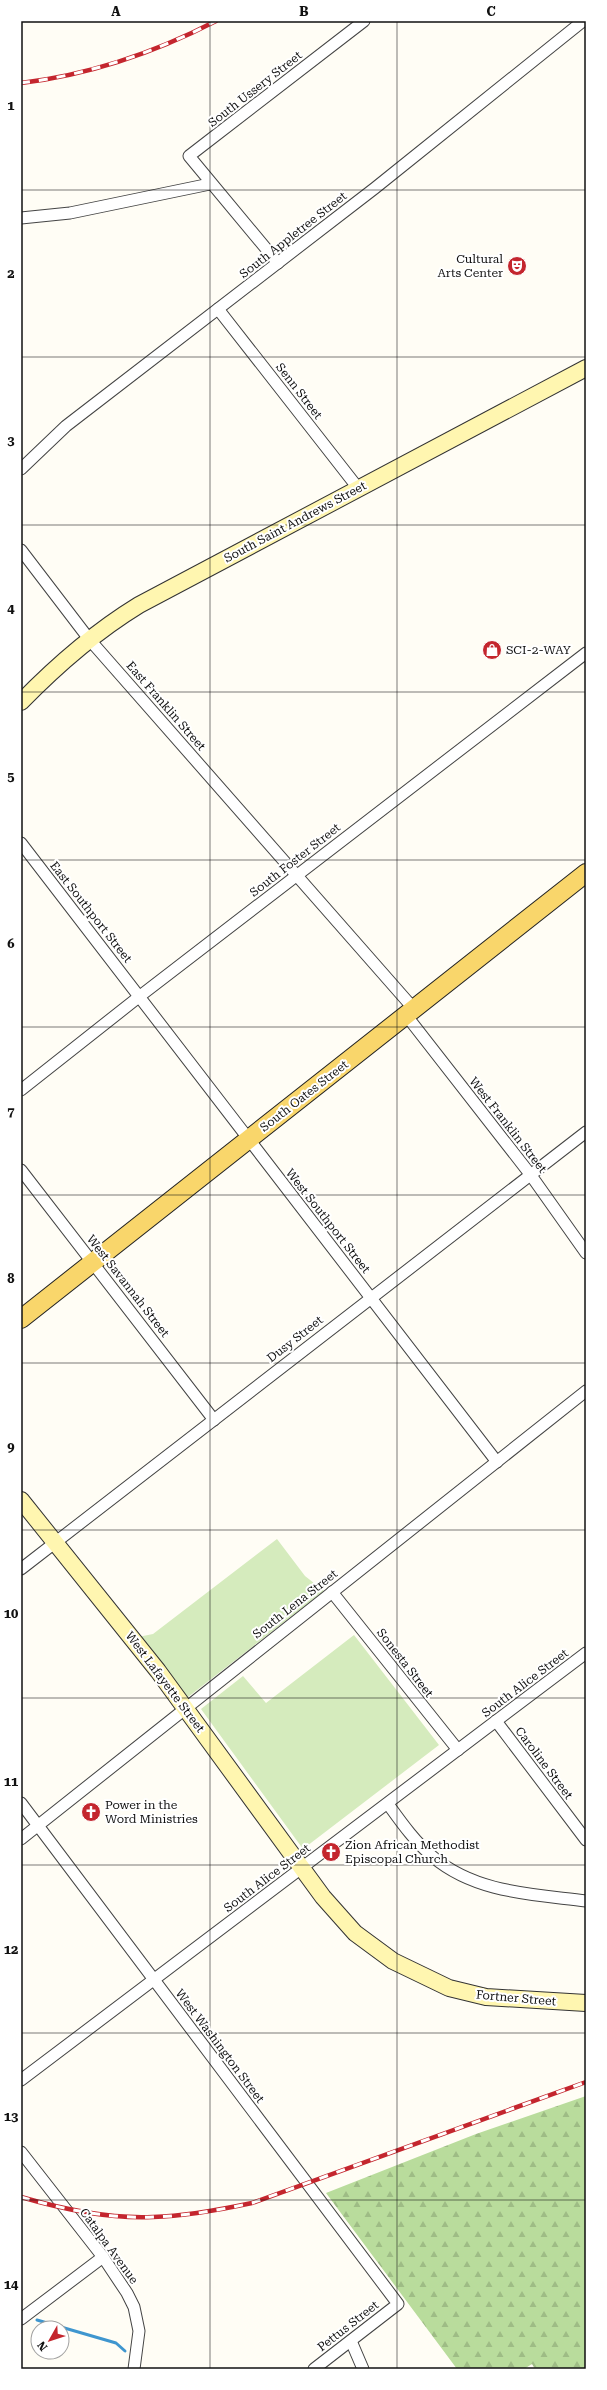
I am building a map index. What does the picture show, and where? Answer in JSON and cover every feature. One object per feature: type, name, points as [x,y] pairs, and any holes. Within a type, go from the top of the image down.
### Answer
[{"type":"main road","name":"South Oates Street","points":[[21,1319],[586,873]]},
{"type":"street","name":"South Ussery Street","points":[[278,263],[226,198],[210,184],[189,156],[364,21]]},
{"type":"street","name":"South Appletree Street","points":[[21,469],[66,426],[278,263],[583,21]]},
{"type":"street","points":[[21,218],[70,212],[210,184]]},
{"type":"street","name":"Senn Street","points":[[218,309],[358,488]]},
{"type":"street","name":"South Saint Andrews Street","points":[[21,702],[47,675],[89,639],[120,617],[167,589],[586,368]]},
{"type":"street","name":"East Franklin Street","points":[[21,550],[89,639],[297,875]]},
{"type":"street","name":"South Foster Street","points":[[21,1090],[140,996],[586,653]]},
{"type":"street","name":"East Southport Street","points":[[21,844],[140,996]]},
{"type":"street","name":"West Franklin Street","points":[[297,875],[410,1012],[530,1174],[586,1253]]},
{"type":"street","name":"West Southport Street","points":[[140,996],[248,1140],[497,1462]]},
{"type":"street","name":"Dusy Street","points":[[21,1569],[586,1132]]},
{"type":"street","name":"West Savannah Street","points":[[21,1170],[214,1420]]},
{"type":"street","name":"South Lena Street","points":[[21,1839],[586,1391]]},
{"type":"street","name":"West Lafayette Street","points":[[21,1500],[186,1707],[302,1868]]},
{"type":"street","name":"Sonesta Street","points":[[332,1592],[458,1750]]},
{"type":"street","name":"South Alice Street","points":[[21,2080],[586,1653]]},
{"type":"street","name":"Caroline Street","points":[[496,1721],[586,1840]]},
{"type":"street","name":"West Washington Street","points":[[21,1803],[398,2304]]},
{"type":"street","points":[[388,1804],[416,1841],[433,1857],[454,1872],[489,1887],[508,1892],[586,1901]]},
{"type":"street","name":"Fortner Street","points":[[302,1868],[340,1917],[355,1933],[373,1948],[410,1971],[449,1988],[486,1997],[586,2003]]},
{"type":"street","name":"Catalpa Avenue","points":[[21,2152],[103,2257],[117,2277],[134,2307],[139,2340],[134,2369]]},
{"type":"street","points":[[21,2319],[103,2257]]},
{"type":"street","name":"Pettus Street","points":[[314,2369],[398,2304]]},
{"type":"street","points":[[351,2341],[363,2369]]},
{"type":"green space","points":[[277,1539],[305,1576],[324,1591],[188,1697],[185,1697],[138,1637],[153,1634]]},
{"type":"green space","points":[[354,1635],[439,1745],[303,1849],[201,1709],[243,1676],[266,1703]]},
{"type":"green space","points":[[586,2096],[586,2369],[535,2369],[532,2364],[524,2369],[457,2369],[326,2193],[476,2134]]},
{"type":"waterway","points":[[70,2330],[116,2343],[125,2351]]},
{"type":"railway","points":[[21,83],[71,74],[121,61],[170,43],[216,21]]},
{"type":"railway","points":[[21,2197],[103,2215],[137,2217],[191,2214],[240,2206],[252,2203],[586,2082]]},
{"type":"place","name":"Cultural Arts Center","points":[[517,266]]},
{"type":"place","name":"SCI-2-WAY","points":[[492,650]]},
{"type":"place","name":"Power in the Word Ministries","points":[[91,1812]]},
{"type":"place","name":"Zion African Methodist Episcopal Church","points":[[331,1852]]}]
